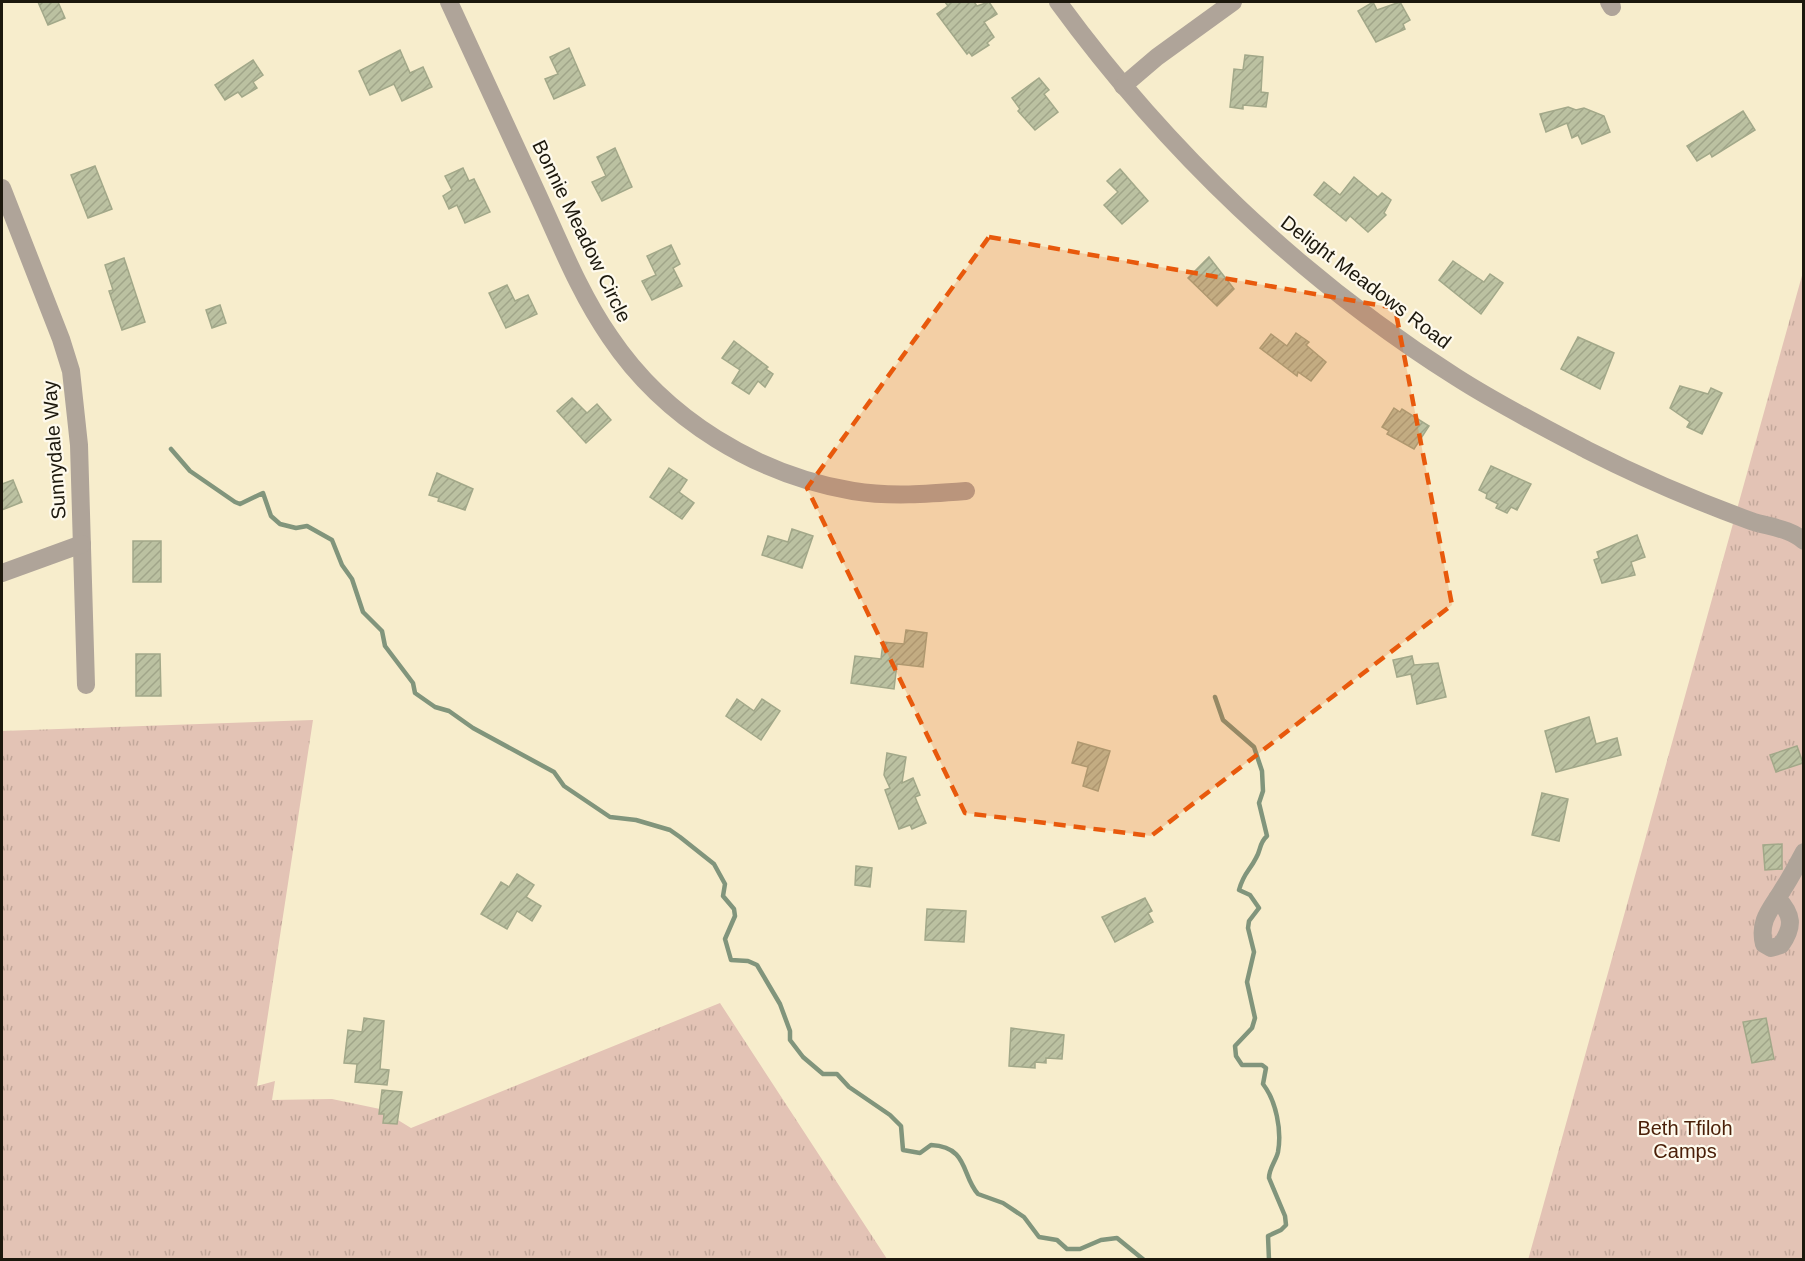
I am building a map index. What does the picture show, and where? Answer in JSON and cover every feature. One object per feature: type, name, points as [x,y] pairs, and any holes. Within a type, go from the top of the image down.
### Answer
[{"type":"street","name":"Bonnie Meadow Circle","points":[[449,2],[582,288],[610,338],[667,401],[688,420],[737,451],[799,477],[853,491],[877,494],[921,495],[966,491]]},
{"type":"street","name":"Delight Meadows Road","points":[[1059,2],[1123,86],[1170,139],[1262,231],[1313,274],[1391,333],[1455,377],[1508,409],[1593,453],[1717,507],[1791,532],[1803,541]]},
{"type":"street","points":[[1123,86],[1233,2]]},
{"type":"street","name":"Sunnydale Way","points":[[2,188],[61,339],[71,371],[76,404],[86,684]]},
{"type":"street","points":[[2,573],[82,544]]},
{"type":"street","points":[[1777,898],[1803,852]]},
{"type":"highlighted area","points":[[989,237],[1395,308],[1452,605],[1151,836],[965,813],[807,488]]},
{"type":"green space","name":"Beth Tfiloh Camps","points":[[1803,272],[1803,1259],[1528,1260],[1542,1210]]},
{"type":"green space","points":[[313,720],[257,1086],[275,1081],[272,1100],[332,1099],[380,1109],[411,1128],[720,1003],[887,1259],[2,1259],[2,731]]},
{"type":"building","points":[[38,2],[58,2],[65,18],[48,25]]},
{"type":"building","points":[[945,2],[974,2],[977,6],[989,2],[997,14],[984,22],[994,37],[987,43],[989,45],[972,56],[969,52],[967,54],[937,14],[948,6]]},
{"type":"building","points":[[1373,2],[1377,10],[1400,2],[1410,20],[1403,24],[1405,29],[1376,42],[1358,11]]},
{"type":"building","points":[[569,48],[585,85],[554,99],[545,79],[558,74],[550,57]]},
{"type":"building","points":[[400,50],[410,73],[423,67],[432,87],[402,101],[394,84],[370,95],[359,71]]},
{"type":"building","points":[[1245,55],[1263,57],[1261,92],[1268,93],[1266,107],[1243,105],[1243,109],[1230,107],[1234,69],[1243,70]]},
{"type":"building","points":[[253,60],[263,75],[253,82],[257,88],[242,97],[238,92],[225,100],[215,85]]},
{"type":"building","points":[[1039,78],[1049,90],[1044,94],[1058,112],[1035,130],[1018,111],[1020,109],[1012,98]]},
{"type":"building","points":[[1568,107],[1576,110],[1584,108],[1604,116],[1610,132],[1582,144],[1578,135],[1572,138],[1567,123],[1546,132],[1540,114]]},
{"type":"building","points":[[1743,111],[1755,130],[1712,157],[1710,153],[1697,161],[1687,146]]},
{"type":"building","points":[[615,148],[632,187],[602,201],[592,182],[606,176],[597,157]]},
{"type":"building","points":[[95,166],[112,209],[88,218],[71,175]]},
{"type":"building","points":[[463,168],[469,181],[474,179],[490,212],[465,223],[457,205],[449,209],[443,196],[452,190],[445,176]]},
{"type":"building","points":[[1120,169],[1148,201],[1122,224],[1104,205],[1118,192],[1107,181]]},
{"type":"building","points":[[1354,177],[1378,197],[1382,193],[1391,200],[1384,213],[1386,215],[1368,232],[1350,216],[1346,221],[1314,195],[1324,182],[1340,195]]},
{"type":"building","points":[[671,245],[680,264],[673,268],[682,286],[652,300],[642,281],[656,275],[647,256]]},
{"type":"building","points":[[1209,257],[1234,289],[1217,306],[1188,278]]},
{"type":"building","points":[[124,258],[145,322],[122,330],[109,291],[113,290],[105,265]]},
{"type":"building","points":[[1453,261],[1484,282],[1490,274],[1503,283],[1481,314],[1439,280]]},
{"type":"building","points":[[507,285],[515,301],[528,295],[537,314],[506,328],[489,293]]},
{"type":"building","points":[[220,305],[226,323],[212,328],[206,310]]},
{"type":"building","points":[[1296,333],[1309,342],[1306,345],[1326,362],[1311,381],[1298,372],[1297,376],[1260,348],[1271,334],[1287,346]]},
{"type":"building","points":[[1578,337],[1614,353],[1600,389],[1561,369]]},
{"type":"building","points":[[734,341],[768,367],[766,369],[773,374],[765,387],[758,381],[749,394],[732,383],[740,370],[722,358]]},
{"type":"building","points":[[1680,386],[1708,394],[1711,388],[1722,393],[1702,434],[1687,427],[1690,422],[1670,408]]},
{"type":"building","points":[[572,398],[587,413],[597,404],[611,420],[586,443],[557,411]]},
{"type":"building","points":[[1394,408],[1400,412],[1402,409],[1429,426],[1414,449],[1387,434],[1389,431],[1382,427]]},
{"type":"building","points":[[1491,466],[1531,484],[1517,510],[1511,507],[1507,513],[1496,508],[1498,504],[1486,498],[1487,494],[1479,490]]},
{"type":"building","points":[[669,468],[687,480],[679,492],[694,503],[682,519],[650,497]]},
{"type":"building","points":[[437,473],[473,489],[465,510],[438,501],[439,498],[429,495]]},
{"type":"building","points":[[13,480],[22,502],[2,510],[2,484]]},
{"type":"building","points":[[792,529],[813,536],[802,568],[762,555],[768,536],[788,542]]},
{"type":"building","points":[[1637,535],[1645,557],[1631,562],[1635,575],[1602,583],[1594,560],[1599,558],[1597,552]]},
{"type":"building","points":[[133,541],[161,541],[161,582],[133,582]]},
{"type":"building","points":[[906,630],[927,633],[923,667],[897,664],[894,689],[851,683],[855,656],[881,659],[883,642],[904,644]]},
{"type":"building","points":[[136,654],[160,654],[161,696],[136,696]]},
{"type":"building","points":[[1412,656],[1414,665],[1438,663],[1446,697],[1417,704],[1411,674],[1397,677],[1393,660]]},
{"type":"building","points":[[737,699],[754,711],[762,699],[780,711],[761,740],[726,716]]},
{"type":"building","points":[[1589,717],[1596,744],[1617,738],[1621,755],[1556,772],[1545,731]]},
{"type":"building","points":[[1078,742],[1110,751],[1098,791],[1083,786],[1088,767],[1072,763]]},
{"type":"building","points":[[1797,746],[1803,763],[1776,772],[1770,755]]},
{"type":"building","points":[[887,753],[906,757],[902,783],[913,778],[920,795],[915,797],[926,823],[912,829],[910,825],[899,829],[885,790],[890,788],[884,775]]},
{"type":"building","points":[[1542,793],[1568,799],[1559,841],[1532,835]]},
{"type":"building","points":[[1782,844],[1782,869],[1765,870],[1763,845]]},
{"type":"building","points":[[856,866],[872,868],[870,887],[855,885]]},
{"type":"building","points":[[517,874],[534,885],[526,897],[541,906],[532,921],[517,911],[507,929],[481,914],[501,882],[509,887]]},
{"type":"building","points":[[1145,898],[1152,911],[1148,913],[1153,922],[1115,942],[1102,917]]},
{"type":"building","points":[[927,909],[966,911],[964,942],[925,940]]},
{"type":"building","points":[[364,1018],[384,1021],[380,1069],[389,1070],[387,1085],[355,1082],[357,1064],[344,1063],[348,1030],[362,1032]]},
{"type":"building","points":[[1766,1018],[1774,1059],[1752,1063],[1743,1022]]},
{"type":"building","points":[[1011,1028],[1064,1035],[1062,1059],[1046,1058],[1046,1063],[1035,1062],[1035,1068],[1009,1066]]},
{"type":"building","points":[[382,1090],[402,1092],[397,1124],[383,1123],[384,1114],[379,1114]]},
{"type":"waterway","points":[[171,449],[190,471],[235,502],[240,504],[263,493],[271,516],[280,524],[296,528],[307,526],[332,540],[342,565],[352,579],[363,612],[382,631],[385,646],[413,683],[415,693],[435,707],[449,711],[473,728],[554,772],[564,786],[610,817],[636,820],[670,830],[714,864],[725,884],[723,896],[734,909],[735,916],[725,939],[731,960],[748,961],[757,965],[780,1004],[790,1031],[790,1040],[803,1057],[823,1074],[837,1074],[849,1087],[890,1115],[901,1126],[903,1150],[920,1153],[931,1145],[952,1151],[958,1156],[978,1194],[1003,1203],[1024,1217],[1039,1237],[1057,1240],[1067,1249],[1080,1249],[1101,1240],[1117,1238],[1144,1260]]},
{"type":"waterway","points":[[1215,697],[1223,720],[1254,747],[1262,771],[1263,791],[1259,803],[1267,836],[1239,890],[1250,895],[1259,908],[1249,921],[1248,928],[1254,952],[1247,982],[1255,1018],[1252,1028],[1235,1046],[1236,1056],[1242,1065],[1262,1065],[1266,1068],[1263,1084],[1275,1107],[1278,1125],[1278,1152],[1269,1178],[1285,1216],[1286,1225],[1268,1236],[1269,1260]]}]
